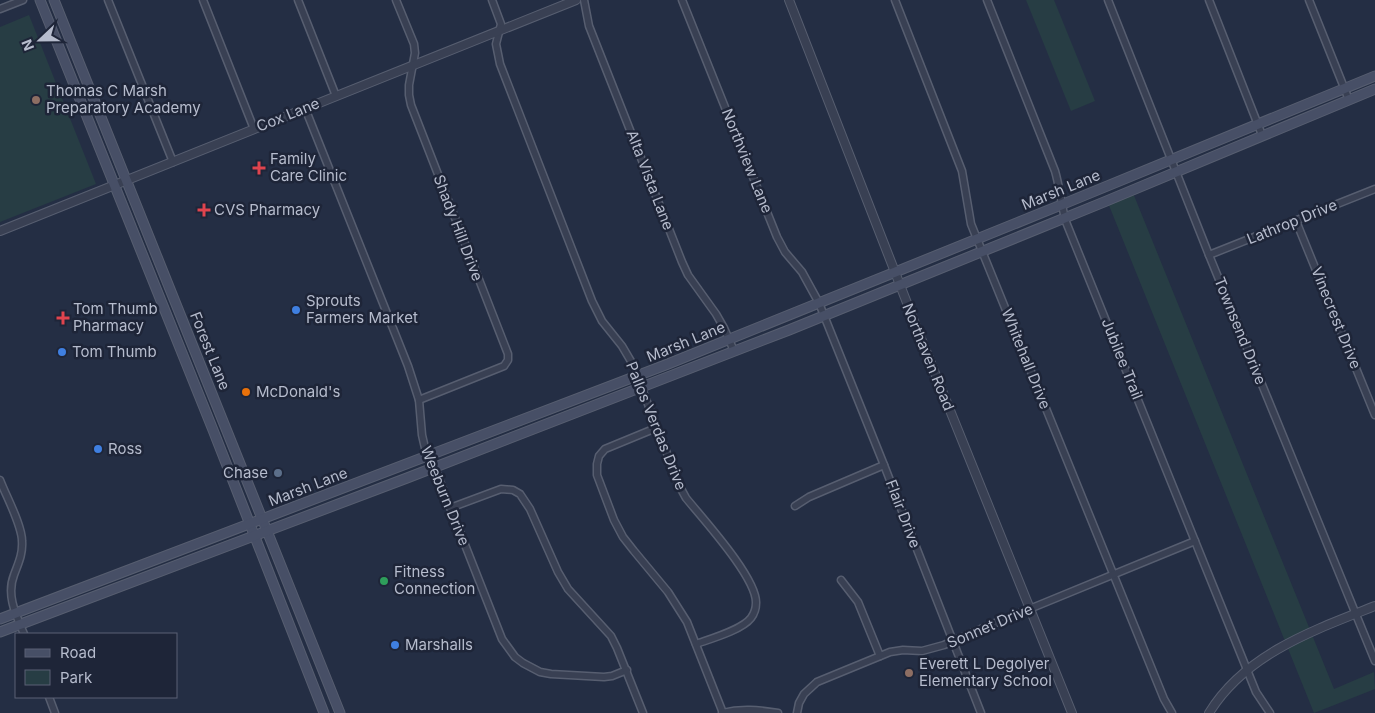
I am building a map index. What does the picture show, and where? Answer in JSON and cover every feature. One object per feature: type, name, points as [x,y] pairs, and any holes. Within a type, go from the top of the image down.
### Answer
[{"type":"main road","name":"Forest Lane","points":[[40,0],[156,286],[324,713]]},
{"type":"main road","name":"Forest Lane","points":[[54,0],[340,713]]},
{"type":"main road","name":"Marsh Lane","points":[[0,618],[343,489],[729,340],[1375,76]]},
{"type":"main road","name":"Marsh Lane","points":[[0,632],[434,467],[823,316],[1375,89]]},
{"type":"main road","points":[[156,286],[168,282]]},
{"type":"main road","points":[[213,430],[225,425]]},
{"type":"main road","points":[[343,489],[348,500]]},
{"type":"main road","points":[[160,558],[165,569]]},
{"type":"main road","points":[[74,591],[78,602]]},
{"type":"main road","points":[[291,627],[304,622]]},
{"type":"street","points":[[0,10],[23,0]]},
{"type":"street","points":[[108,0],[173,162]]},
{"type":"street","points":[[203,0],[254,129]]},
{"type":"street","points":[[298,0],[336,96]]},
{"type":"street","name":"Shady Hill Drive","points":[[396,0],[414,44],[415,53],[409,85],[409,95],[413,111],[508,354],[508,360],[504,366],[419,400]]},
{"type":"street","name":"Pallos Verdas Drive","points":[[492,0],[501,24],[496,44],[500,64],[592,302],[602,321],[622,346],[632,363],[656,428],[686,498],[736,559],[751,586],[756,602],[754,613],[750,619],[742,626],[696,644]]},
{"type":"street","name":"Cox Lane","points":[[0,231],[576,0]]},
{"type":"street","name":"Alta Vista Lane","points":[[584,0],[589,26],[682,262],[688,275],[716,314],[734,351]]},
{"type":"street","name":"Northview Lane","points":[[682,0],[776,237],[785,252],[802,272],[819,303],[823,316]]},
{"type":"street","name":"Northaven Road","points":[[789,0],[899,284],[1072,713]]},
{"type":"street","name":"Whitehall Drive","points":[[895,0],[962,171],[969,214],[977,239],[1164,699],[1172,713]]},
{"type":"street","name":"Jubilee Trail","points":[[987,0],[1055,171],[1065,217],[1247,671],[1263,705],[1270,713]]},
{"type":"street","name":"Townsend Drive","points":[[1108,0],[1172,159],[1175,171],[1375,661]]},
{"type":"street","points":[[1209,0],[1262,135]]},
{"type":"street","points":[[1309,0],[1349,100]]},
{"type":"street","name":"Weeburn Drive","points":[[305,108],[408,366],[419,400],[422,435],[428,456],[502,638],[515,656],[523,663],[540,672],[604,677],[627,670]]},
{"type":"street","name":"Lathrop Drive","points":[[1209,255],[1375,189]]},
{"type":"street","name":"Vinecrest Drive","points":[[1296,221],[1375,415]]},
{"type":"street","name":"Flair Drive","points":[[823,316],[884,465],[981,713]]},
{"type":"street","points":[[656,428],[606,449],[599,456],[597,475],[614,520],[623,537],[668,592],[687,622],[723,713],[740,710],[778,713]]},
{"type":"street","points":[[795,506],[809,497],[884,465]]},
{"type":"street","points":[[0,480],[20,529],[22,539],[20,557],[11,584],[11,596],[15,613],[24,633]]},
{"type":"street","points":[[450,508],[501,489],[513,490],[520,494],[530,509],[558,572],[568,589],[611,636],[627,670],[643,713]]},
{"type":"street","name":"Sonnet Drive","points":[[797,713],[799,703],[804,694],[817,682],[890,652],[903,650],[922,651],[944,645],[1195,541]]},
{"type":"street","points":[[841,580],[858,602],[880,656]]},
{"type":"street","points":[[1209,713],[1222,695],[1247,671],[1276,649],[1375,606]]},
{"type":"street","points":[[49,698],[55,713]]},
{"type":"green space","points":[[1026,0],[1054,0],[1095,101],[1071,111]]},
{"type":"green space","name":"Thomas C Marsh Preparatory Academy","points":[[29,15],[96,184],[0,222],[0,27]]},
{"type":"green space","points":[[1133,193],[1334,689],[1374,672],[1375,689],[1314,713],[1108,203]]},
{"type":"place","name":"Thomas C Marsh Preparatory Academy","points":[[36,100]]},
{"type":"place","name":"Family Care Clinic","points":[[259,168]]},
{"type":"place","name":"CVS Pharmacy","points":[[204,210]]},
{"type":"place","name":"Sprouts Farmers Market","points":[[296,310]]},
{"type":"place","name":"Tom Thumb Pharmacy","points":[[63,318]]},
{"type":"place","name":"Tom Thumb","points":[[62,352]]},
{"type":"place","name":"McDonald's","points":[[246,392]]},
{"type":"place","name":"Ross","points":[[98,449]]},
{"type":"place","name":"Chase","points":[[278,473]]},
{"type":"place","name":"Fitness Connection","points":[[384,581]]},
{"type":"place","name":"Marshalls","points":[[395,645]]},
{"type":"place","name":"Everett L Degolyer Elementary School","points":[[909,673]]}]
